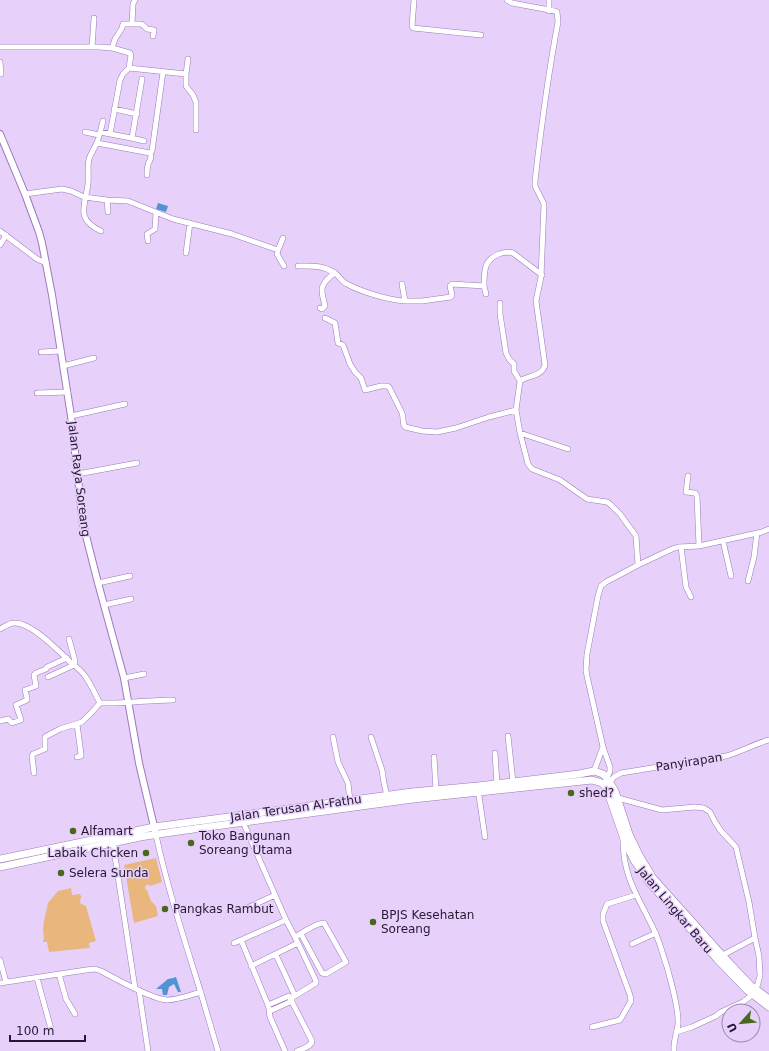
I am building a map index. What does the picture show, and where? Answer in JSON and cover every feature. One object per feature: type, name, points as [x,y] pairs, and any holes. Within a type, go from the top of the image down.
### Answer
[{"type":"highway","name":"Jalan Terusan Al-Fathu","points":[[0,859],[155,831],[350,801],[379,800],[387,796],[436,790],[478,789],[497,784],[594,771]]},
{"type":"highway","points":[[594,771],[604,774],[609,780]]},
{"type":"highway","name":"Jalan Terusan Al-Fathu","points":[[0,867],[113,843],[155,831],[244,822],[379,800],[478,789],[592,780]]},
{"type":"highway","name":"Jalan Lingkar Baru","points":[[592,780],[606,787],[634,860],[648,882],[769,1007]]},
{"type":"highway","name":"Jalan Lingkar Baru","points":[[609,780],[618,798],[626,836]]},
{"type":"highway","name":"Jalan Lingkar Baru","points":[[754,992],[769,999]]},
{"type":"main road","name":"Jalan Raya Soreang","points":[[0,134],[39,232],[46,263],[68,392],[83,524],[124,678],[139,763],[155,831]]},
{"type":"street","points":[[132,24],[133,4],[135,0]]},
{"type":"street","points":[[414,0],[413,28],[481,35]]},
{"type":"street","points":[[507,0],[512,4],[557,12],[558,15],[548,73],[535,181],[544,204],[542,275],[536,301],[545,365],[540,373],[524,378],[520,381]]},
{"type":"street","points":[[549,0],[549,11]]},
{"type":"street","points":[[92,47],[94,18]]},
{"type":"street","points":[[112,48],[123,24],[143,25],[147,29],[154,30],[154,36]]},
{"type":"street","points":[[0,47],[92,47],[112,48],[130,53],[129,68],[120,80],[110,134]]},
{"type":"street","points":[[188,59],[186,86],[194,95],[196,102],[196,130]]},
{"type":"street","points":[[0,62],[1,74]]},
{"type":"street","points":[[129,68],[186,74]]},
{"type":"street","points":[[152,151],[163,72]]},
{"type":"street","points":[[131,138],[133,136],[142,79]]},
{"type":"street","points":[[114,109],[137,114]]},
{"type":"street","points":[[101,231],[92,227],[85,218],[83,209],[84,197],[88,184],[89,159],[97,143],[103,121]]},
{"type":"street","points":[[85,132],[110,134],[144,141]]},
{"type":"street","points":[[97,143],[150,153],[151,159],[148,165],[147,175]]},
{"type":"street","points":[[25,194],[62,189],[84,197],[128,201],[173,219],[252,240],[278,250]]},
{"type":"street","points":[[107,200],[108,212]]},
{"type":"street","points":[[148,241],[147,234],[155,229],[156,213]]},
{"type":"street","points":[[186,253],[190,223]]},
{"type":"street","points":[[0,231],[37,259],[46,263]]},
{"type":"street","points":[[0,245],[6,235]]},
{"type":"street","points":[[283,238],[277,254],[284,266]]},
{"type":"street","points":[[486,294],[484,286],[485,267],[494,256],[505,252],[513,253],[542,275]]},
{"type":"street","points":[[298,266],[327,268],[335,273],[345,283],[389,300],[422,301],[451,297],[450,286],[452,284],[484,286]]},
{"type":"street","points":[[320,308],[322,309],[325,306],[322,290],[324,284],[331,275],[335,273]]},
{"type":"street","points":[[402,284],[405,301]]},
{"type":"street","points":[[500,303],[500,314],[506,354],[508,359],[513,363],[514,371],[520,381],[516,410],[520,433],[527,462],[530,468],[560,480],[587,498],[607,502],[614,508],[636,536],[638,565]]},
{"type":"street","points":[[325,318],[335,323],[338,343],[343,345],[350,364],[361,378],[365,390],[380,386],[389,387],[402,413],[403,424],[405,427],[422,431],[437,432],[456,428],[516,410]]},
{"type":"street","points":[[41,352],[61,351]]},
{"type":"street","points":[[64,366],[94,358]]},
{"type":"street","points":[[36,393],[68,392]]},
{"type":"street","points":[[71,416],[125,404]]},
{"type":"street","points":[[520,433],[568,449]]},
{"type":"street","points":[[78,474],[137,463]]},
{"type":"street","points":[[688,476],[686,492],[696,493],[697,496],[699,546]]},
{"type":"street","points":[[609,780],[610,767],[603,747],[586,670],[587,654],[601,586],[655,556],[676,547],[699,546],[769,529]]},
{"type":"street","points":[[748,581],[754,557],[757,533]]},
{"type":"street","points":[[723,541],[731,576]]},
{"type":"street","points":[[681,547],[686,587],[691,596]]},
{"type":"street","points":[[98,584],[130,576]]},
{"type":"street","points":[[104,605],[131,599]]},
{"type":"street","points":[[0,629],[13,623],[24,625],[46,639],[84,675],[100,703]]},
{"type":"street","points":[[69,639],[74,665]]},
{"type":"street","points":[[0,722],[8,719],[12,723],[21,720],[16,705],[27,700],[28,698],[25,690],[36,686],[34,675],[46,669],[47,666],[67,658]]},
{"type":"street","points":[[48,677],[74,665]]},
{"type":"street","points":[[124,678],[144,674]]},
{"type":"street","points":[[100,703],[110,704],[173,700]]},
{"type":"street","points":[[34,773],[32,756],[33,754],[45,749],[45,737],[60,729],[82,722],[100,703]]},
{"type":"street","points":[[77,724],[81,754],[81,756],[77,757]]},
{"type":"street","points":[[508,736],[514,782]]},
{"type":"street","points":[[333,737],[337,760],[348,783],[350,801]]},
{"type":"street","points":[[372,737],[382,770],[387,796]]},
{"type":"street","name":"Panyirapan","points":[[609,780],[621,773],[730,755],[769,740]]},
{"type":"street","points":[[594,771],[603,747]]},
{"type":"street","points":[[495,753],[497,784]]},
{"type":"street","points":[[434,757],[436,790]]},
{"type":"street","points":[[478,789],[485,837]]},
{"type":"street","points":[[618,798],[662,810],[699,807],[707,809],[721,831],[737,850],[759,956],[760,976],[754,992],[743,1002],[692,1027],[676,1032]]},
{"type":"street","points":[[244,822],[286,920],[316,981],[316,983],[292,998],[269,1008]]},
{"type":"street","points":[[155,831],[172,900],[218,1051]]},
{"type":"street","points":[[626,836],[623,849],[629,879],[656,933],[668,973],[676,1008],[678,1024],[673,1045],[674,1051]]},
{"type":"street","points":[[113,843],[148,1051]]},
{"type":"street","points":[[243,910],[275,895]]},
{"type":"street","points":[[592,1026],[620,1020],[631,1002],[630,995],[602,916],[607,904],[636,895]]},
{"type":"street","points":[[234,943],[286,920]]},
{"type":"street","points":[[295,937],[320,923],[324,923],[346,962],[326,974],[322,973],[301,934]]},
{"type":"street","points":[[632,944],[656,933]]},
{"type":"street","points":[[720,958],[755,938]]},
{"type":"street","points":[[241,940],[269,1008],[270,1017],[285,1051]]},
{"type":"street","points":[[251,966],[298,943]]},
{"type":"street","points":[[276,955],[292,998],[312,1041],[312,1044],[297,1051]]},
{"type":"street","points":[[0,960],[3,982],[95,969],[162,999],[169,1000],[201,992]]},
{"type":"street","points":[[59,974],[66,999],[75,1014]]},
{"type":"street","points":[[37,978],[51,1029]]},
{"type":"shaded area","points":[[156,858],[162,882],[150,886],[148,884],[145,887],[151,901],[156,906],[158,916],[134,923],[124,865]]},
{"type":"shaded area","points":[[71,888],[72,895],[80,894],[80,903],[86,906],[96,941],[89,943],[90,948],[49,952],[47,942],[43,942],[44,921],[48,903],[58,891]]},
{"type":"water","points":[[158,203],[168,206],[166,212],[156,209]]},
{"type":"water","points":[[176,977],[181,992],[178,992],[174,984],[169,987],[167,995],[163,995],[162,989],[156,989],[168,979]]},
{"type":"place","name":"shed?","points":[[571,793]]},
{"type":"place","name":"Alfamart","points":[[73,831]]},
{"type":"place","name":"Toko Bangunan Soreang Utama","points":[[191,843]]},
{"type":"place","name":"Labaik Chicken","points":[[146,853]]},
{"type":"place","name":"Selera Sunda","points":[[61,873]]},
{"type":"place","name":"Pangkas Rambut","points":[[165,909]]},
{"type":"place","name":"BPJS Kesehatan Soreang","points":[[373,922]]}]
